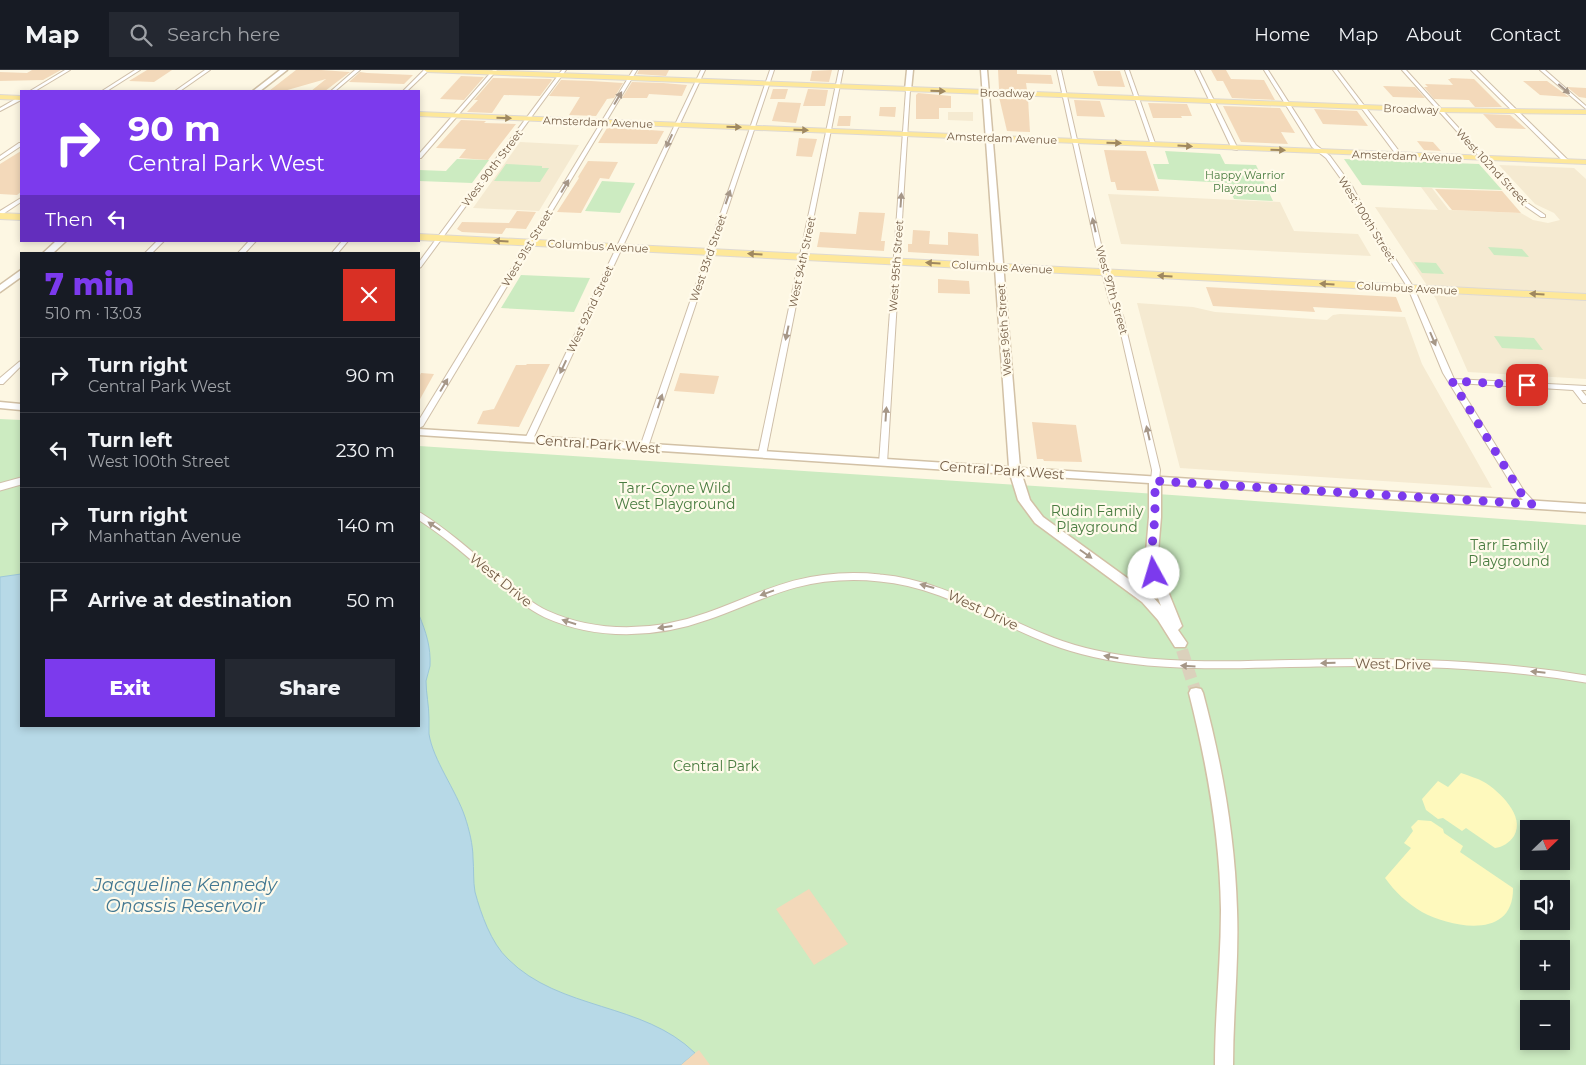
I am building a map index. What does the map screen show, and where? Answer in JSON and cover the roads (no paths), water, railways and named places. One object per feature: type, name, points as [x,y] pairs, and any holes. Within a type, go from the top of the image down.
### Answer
[{"type":"main road","points":[[257,90],[284,70]]},
{"type":"main road","name":"Broadway","points":[[427,70],[562,71],[769,77],[838,83],[1136,95],[1585,107]]},
{"type":"main road","name":"West 95th Street","points":[[909,86],[910,70]]},
{"type":"main road","name":"West 96th Street","points":[[984,70],[1015,471],[1021,494],[1034,516],[1146,599],[1163,617],[1181,646],[1174,622],[1151,564],[1155,517],[1155,481]]},
{"type":"main road","points":[[0,97],[20,98]]},
{"type":"main road","name":"Broadway","points":[[1285,100],[1363,107],[1517,112],[1585,107]]},
{"type":"main road","name":"Amsterdam Avenue","points":[[420,114],[1400,156],[1586,162]]},
{"type":"main road","points":[[0,215],[20,218]]},
{"type":"main road","name":"Columbus Avenue","points":[[420,237],[1586,297]]},
{"type":"main road","points":[[48,252],[61,242]]},
{"type":"main road","points":[[0,289],[20,274]]},
{"type":"main road","points":[[0,405],[20,407]]},
{"type":"main road","name":"Central Park West","points":[[420,432],[1586,508]]},
{"type":"main road","points":[[1196,693],[1214,773],[1228,872],[1229,929],[1224,1065]]},
{"type":"street","points":[[34,90],[68,70]]},
{"type":"street","points":[[106,90],[138,70]]},
{"type":"street","points":[[178,90],[208,70]]},
{"type":"street","points":[[334,90],[358,70]]},
{"type":"street","points":[[406,90],[427,70]]},
{"type":"street","name":"West 94th Street","points":[[762,455],[841,70]]},
{"type":"street","name":"West 97th Street","points":[[1059,70],[1105,272],[1113,303],[1120,316],[1156,470],[1155,481]]},
{"type":"street","points":[[1127,70],[1154,144]]},
{"type":"street","points":[[1197,70],[1235,149]]},
{"type":"street","name":"West 100th Street","points":[[1266,70],[1314,146],[1328,157],[1349,186],[1366,218],[1411,288],[1452,381],[1521,493],[1532,504]]},
{"type":"street","points":[[1335,70],[1400,156]]},
{"type":"street","name":"West 102nd Street","points":[[1404,70],[1524,203],[1543,216]]},
{"type":"street","points":[[1473,70],[1567,162]]},
{"type":"street","points":[[1542,70],[1585,107]]},
{"type":"street","points":[[420,156],[494,71]]},
{"type":"street","name":"West 90th Street","points":[[420,265],[562,71]]},
{"type":"street","name":"West 91st Street","points":[[420,424],[632,74]]},
{"type":"street","name":"West 92nd Street","points":[[529,439],[700,75]]},
{"type":"street","name":"West 93rd Street","points":[[644,447],[769,77]]},
{"type":"street","name":"West 95th Street","points":[[883,463],[909,86]]},
{"type":"street","points":[[0,110],[20,99]]},
{"type":"street","points":[[0,158],[20,145]]},
{"type":"street","points":[[0,215],[20,201]]},
{"type":"street","points":[[149,252],[160,242]]},
{"type":"street","points":[[242,252],[252,242]]},
{"type":"street","points":[[336,252],[345,242]]},
{"type":"street","points":[[0,382],[20,364]]},
{"type":"street","points":[[1452,381],[1586,388]]},
{"type":"street","points":[[1576,388],[1586,401]]},
{"type":"street","points":[[0,487],[20,482]]},
{"type":"street","name":"West Drive","points":[[420,517],[449,537],[533,607],[570,623],[603,629],[639,630],[681,625],[792,585],[827,578],[864,577],[903,581],[942,590],[1045,639],[1088,652],[1133,660],[1206,666],[1361,663],[1423,664],[1527,671],[1586,679]]},
{"type":"water","name":"Jacqueline Kennedy Onassis Reservoir","points":[[20,574],[20,727],[420,727],[420,618],[430,652],[430,666],[426,681],[431,744],[465,817],[472,848],[475,892],[484,919],[497,945],[508,959],[529,976],[576,998],[651,1024],[674,1036],[695,1053],[681,1065],[0,1065],[0,577]]},
{"type":"tunnel","points":[[1182,650],[1196,693]]},
{"type":"park label","name":"Happy Warrior Playground","points":[[1245,181]]},
{"type":"park label","name":"Tarr-Coyne Wild West Playground","points":[[675,496]]},
{"type":"park label","name":"Rudin Family Playground","points":[[1097,520]]},
{"type":"park label","name":"Tarr Family Playground","points":[[1509,554]]},
{"type":"park label","name":"Central Park","points":[[716,766]]}]
